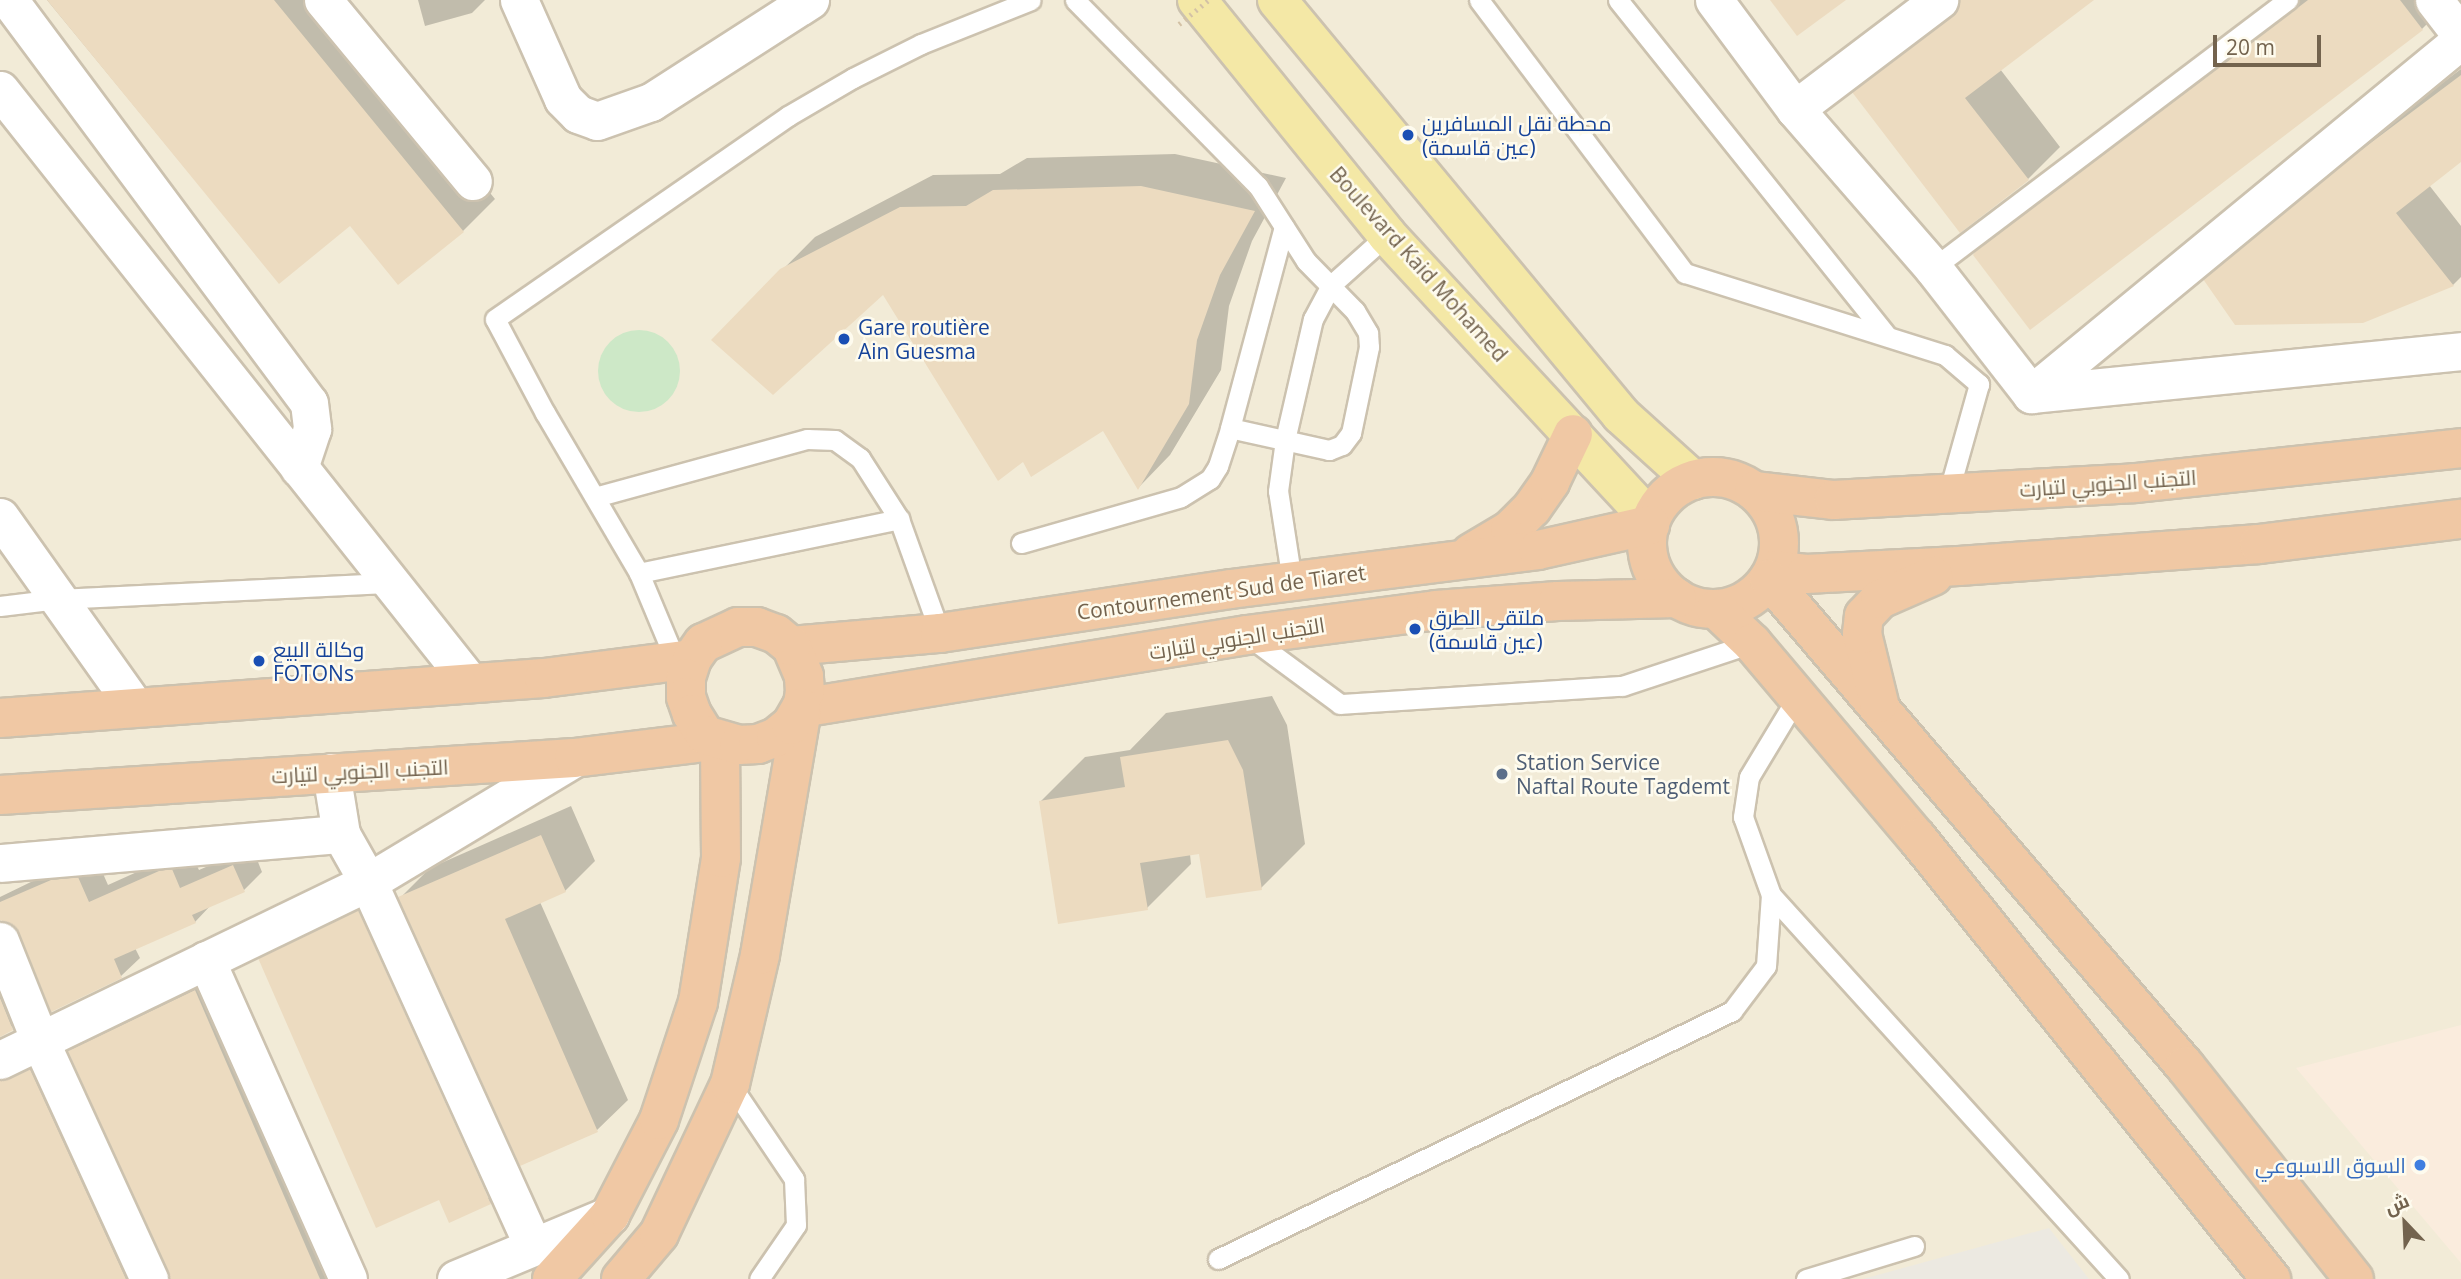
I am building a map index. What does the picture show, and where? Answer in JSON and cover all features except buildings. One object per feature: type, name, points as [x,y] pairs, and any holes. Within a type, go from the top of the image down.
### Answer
[{"type":"highway","points":[[1456,559],[1510,530],[1532,508],[1550,482],[1573,434]]},
{"type":"highway","name":"التجنب الجنوبي لتيارت","points":[[1754,491],[1834,500],[2136,484],[2461,448]]},
{"type":"highway","points":[[1724,478],[1754,491],[1766,503],[1779,535],[1771,574],[1755,594],[1737,605],[1716,609],[1696,606],[1677,598],[1655,574],[1647,542],[1650,522],[1667,495],[1693,480],[1724,478]]},
{"type":"highway","points":[[1771,574],[1959,566],[2259,544],[2461,519]]},
{"type":"highway","name":"Contournement Sud de Tiaret","points":[[791,646],[940,633],[1292,581],[1538,550],[1650,522]]},
{"type":"highway","points":[[1880,708],[1862,634],[1867,610],[1880,598],[1959,566]]},
{"type":"highway","points":[[1771,574],[1880,708],[2185,1066],[2354,1279]]},
{"type":"highway","name":"التجنب الجنوبي لتيارت","points":[[801,708],[1247,635],[1436,610],[1558,601],[1677,598]]},
{"type":"highway","points":[[1716,609],[1752,643],[1796,699],[1917,838],[2271,1279]]},
{"type":"highway","points":[[0,718],[469,681],[544,678],[685,662],[703,643],[738,627],[757,627],[776,634],[791,646],[804,676],[801,708],[760,955],[730,1084],[659,1234],[621,1279]]},
{"type":"highway","points":[[685,662],[686,696],[692,714],[705,735],[739,745],[767,740],[791,725],[801,708]]},
{"type":"highway","points":[[552,1279],[610,1215],[659,1120],[698,1002],[721,858],[720,740]]},
{"type":"highway","name":"التجنب الجنوبي لتيارت","points":[[0,795],[574,758],[720,740]]},
{"type":"main road","points":[[1277,0],[1621,415],[1693,480]]},
{"type":"main road","name":"Boulevard Kaid Mohamed","points":[[1188,12],[1387,235],[1573,434],[1650,522]]},
{"type":"street","points":[[9,0],[309,403],[312,429],[299,468]]},
{"type":"street","points":[[323,0],[473,181]]},
{"type":"street","points":[[519,0],[563,99],[578,114],[597,121],[651,102],[810,0]]},
{"type":"street","points":[[1714,0],[1795,109],[1933,268],[2031,394]]},
{"type":"street","points":[[1795,109],[1939,0]]},
{"type":"street","points":[[2031,394],[2461,38],[2434,0]]},
{"type":"street","points":[[0,90],[387,583],[469,681]]},
{"type":"street","points":[[2031,394],[2461,351]]},
{"type":"street","points":[[0,517],[135,707]]},
{"type":"street","points":[[0,1060],[368,882],[574,758]]},
{"type":"street","points":[[331,772],[341,834],[368,882],[533,1245]]},
{"type":"street","points":[[0,863],[341,834]]},
{"type":"street","points":[[0,941],[40,1041],[149,1279]]},
{"type":"street","points":[[206,960],[348,1279]]},
{"type":"street","points":[[456,1279],[610,1215]]},
{"type":"lane","points":[[685,662],[639,573],[545,413],[495,318],[788,116],[921,44],[1031,0]]},
{"type":"lane","points":[[1075,0],[1258,186],[1306,261],[1355,311],[1368,333],[1369,347],[1351,433],[1342,444],[1329,450],[1230,428]]},
{"type":"lane","points":[[1479,0],[1685,272],[1945,355],[1979,384],[1948,494]]},
{"type":"lane","points":[[1618,0],[1887,336]]},
{"type":"lane","points":[[1933,268],[2288,0]]},
{"type":"lane","points":[[1021,543],[1194,491],[1210,479],[1218,466],[1230,428],[1284,227]]},
{"type":"lane","points":[[1292,581],[1278,492],[1285,440],[1313,320],[1323,295],[1331,285],[1387,235]]},
{"type":"lane","points":[[595,497],[807,439],[823,438],[847,446],[860,458],[899,519],[940,633]]},
{"type":"lane","points":[[639,573],[899,519]]},
{"type":"lane","points":[[0,606],[58,599],[387,583]]},
{"type":"lane","points":[[1247,635],[1340,704],[1622,686],[1752,643]]},
{"type":"lane","points":[[1796,699],[1749,777],[1743,817],[1772,895],[2119,1279]]},
{"type":"lane","points":[[1218,1259],[1732,1010],[1766,966],[1772,895]]},
{"type":"lane","points":[[730,1084],[794,1179],[796,1225],[759,1279]]},
{"type":"lane","points":[[1806,1279],[1914,1246]]},
{"type":"path","points":[[1188,12],[1209,0]]},
{"type":"shaded area","points":[[0,0],[2461,0],[2461,1279],[0,1279]]},
{"type":"shaded area","name":"السوق الاسبوعي","points":[[2461,1025],[2461,1263],[2296,1068]]},
{"type":"shaded area","points":[[2049,1228],[2089,1279],[1863,1279]]},
{"type":"green space","points":[[639,330],[655,333],[668,342],[677,355],[680,371],[677,387],[668,400],[655,409],[639,412],[623,409],[610,400],[601,387],[598,371],[601,355],[610,342],[623,333]]},
{"type":"place","name":"محطة نقل المسافرين (عين قاسمة)","points":[[1408,135]]},
{"type":"place","name":"Gare routière Ain Guesma","points":[[844,339]]},
{"type":"place","name":"ملتقى الطرق (عين قاسمة)","points":[[1415,629]]},
{"type":"place","name":"وكالة البيع FOTONs","points":[[259,661]]},
{"type":"place","name":"Station Service Naftal Route Tagdemt","points":[[1502,774]]},
{"type":"place","name":"السوق الاسبوعي","points":[[2420,1165]]}]
